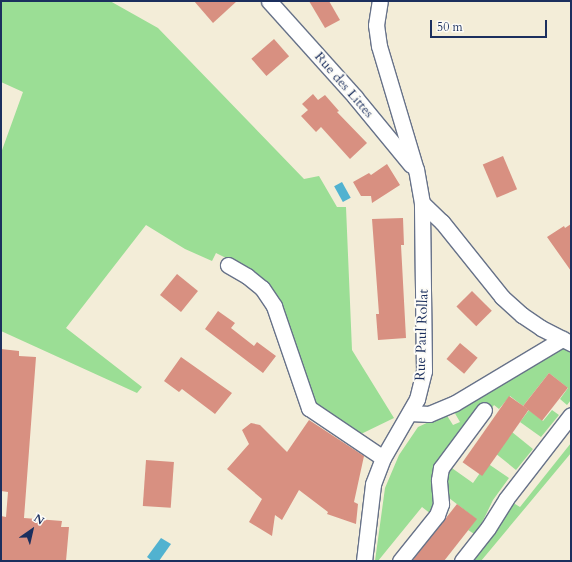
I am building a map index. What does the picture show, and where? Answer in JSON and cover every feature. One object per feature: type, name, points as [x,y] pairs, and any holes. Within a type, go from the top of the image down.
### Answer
[{"type":"street","name":"Rue des Littes","points":[[269,1],[355,97],[416,170]]},
{"type":"street","name":"Rue Paul Rollat","points":[[364,561],[373,484],[383,458],[410,413],[422,384],[424,371],[422,203],[416,170],[379,46],[376,24],[380,1]]},
{"type":"street","points":[[422,203],[442,222],[502,297],[522,315],[567,341]]},
{"type":"street","points":[[228,266],[247,276],[262,288],[274,306],[309,408],[383,458]]},
{"type":"street","points":[[410,413],[429,414],[455,403],[567,341]]},
{"type":"street","points":[[400,561],[437,515],[441,504],[439,480],[441,468],[484,410]]},
{"type":"street","points":[[462,561],[488,528],[506,499],[571,415]]},
{"type":"green space","points":[[1,1],[110,1],[158,28],[304,179],[319,176],[337,207],[346,207],[352,350],[394,418],[361,434],[313,402],[280,305],[246,268],[216,253],[212,261],[185,249],[146,225],[66,328],[142,387],[137,393],[1,331],[1,153],[23,92],[1,82]]},
{"type":"green space","points":[[563,348],[571,352],[571,400],[567,405],[560,399],[568,388],[549,373],[523,406],[510,396],[499,409],[494,405],[492,408],[484,403],[439,460],[431,514],[422,507],[378,561],[375,561],[385,488],[399,455],[418,427],[446,414],[453,425],[460,422],[453,410]]},
{"type":"green space","points":[[529,410],[543,421],[552,410],[559,415],[541,437],[520,422]]},
{"type":"green space","points":[[512,432],[533,449],[516,470],[495,453]]},
{"type":"green space","points":[[571,443],[571,453],[481,561],[468,561],[510,501],[520,507]]},
{"type":"green space","points":[[487,463],[509,478],[493,500],[476,535],[468,530],[476,519],[444,494],[444,480],[449,466],[473,483]]},
{"type":"water","points":[[342,182],[351,198],[343,202],[334,186]]},
{"type":"water","points":[[161,538],[171,544],[159,561],[152,561],[147,557]]},
{"type":"building","points":[[194,1],[237,1],[213,23]]},
{"type":"building","points":[[309,1],[329,1],[340,20],[325,28]]},
{"type":"building","points":[[274,39],[289,56],[266,76],[251,59]]},
{"type":"building","points":[[313,94],[318,100],[325,95],[339,111],[337,112],[367,143],[350,159],[321,127],[316,132],[301,116],[308,110],[302,104]]},
{"type":"building","points":[[503,156],[517,189],[497,198],[483,165]]},
{"type":"building","points":[[387,164],[400,185],[372,203],[371,196],[361,196],[353,182],[369,173],[371,175]]},
{"type":"building","points":[[403,218],[404,245],[401,245],[406,338],[378,340],[376,314],[379,314],[372,219]]},
{"type":"building","points":[[571,224],[571,271],[547,237],[564,226],[565,228]]},
{"type":"building","points":[[177,274],[198,291],[181,312],[160,295]]},
{"type":"building","points":[[472,291],[492,311],[476,326],[456,307]]},
{"type":"building","points":[[218,311],[235,323],[231,328],[254,346],[257,342],[276,356],[263,373],[205,329]]},
{"type":"building","points":[[460,343],[478,358],[464,374],[447,359]]},
{"type":"building","points":[[1,349],[19,351],[19,356],[36,357],[24,518],[62,521],[61,527],[69,527],[66,561],[1,561],[1,516],[6,517],[8,492],[1,491]]},
{"type":"building","points":[[181,357],[232,393],[215,414],[182,389],[179,392],[164,381]]},
{"type":"building","points":[[549,373],[568,388],[542,421],[523,406]]},
{"type":"building","points":[[509,396],[529,410],[482,476],[463,462]]},
{"type":"building","points":[[309,420],[364,456],[354,502],[358,504],[356,524],[327,514],[328,512],[299,490],[282,520],[275,515],[272,536],[249,522],[262,499],[227,469],[249,444],[242,430],[251,423],[260,425],[287,452]]},
{"type":"building","points":[[146,460],[174,462],[171,508],[143,506]]},
{"type":"building","points":[[457,504],[477,519],[444,561],[412,561]]}]
